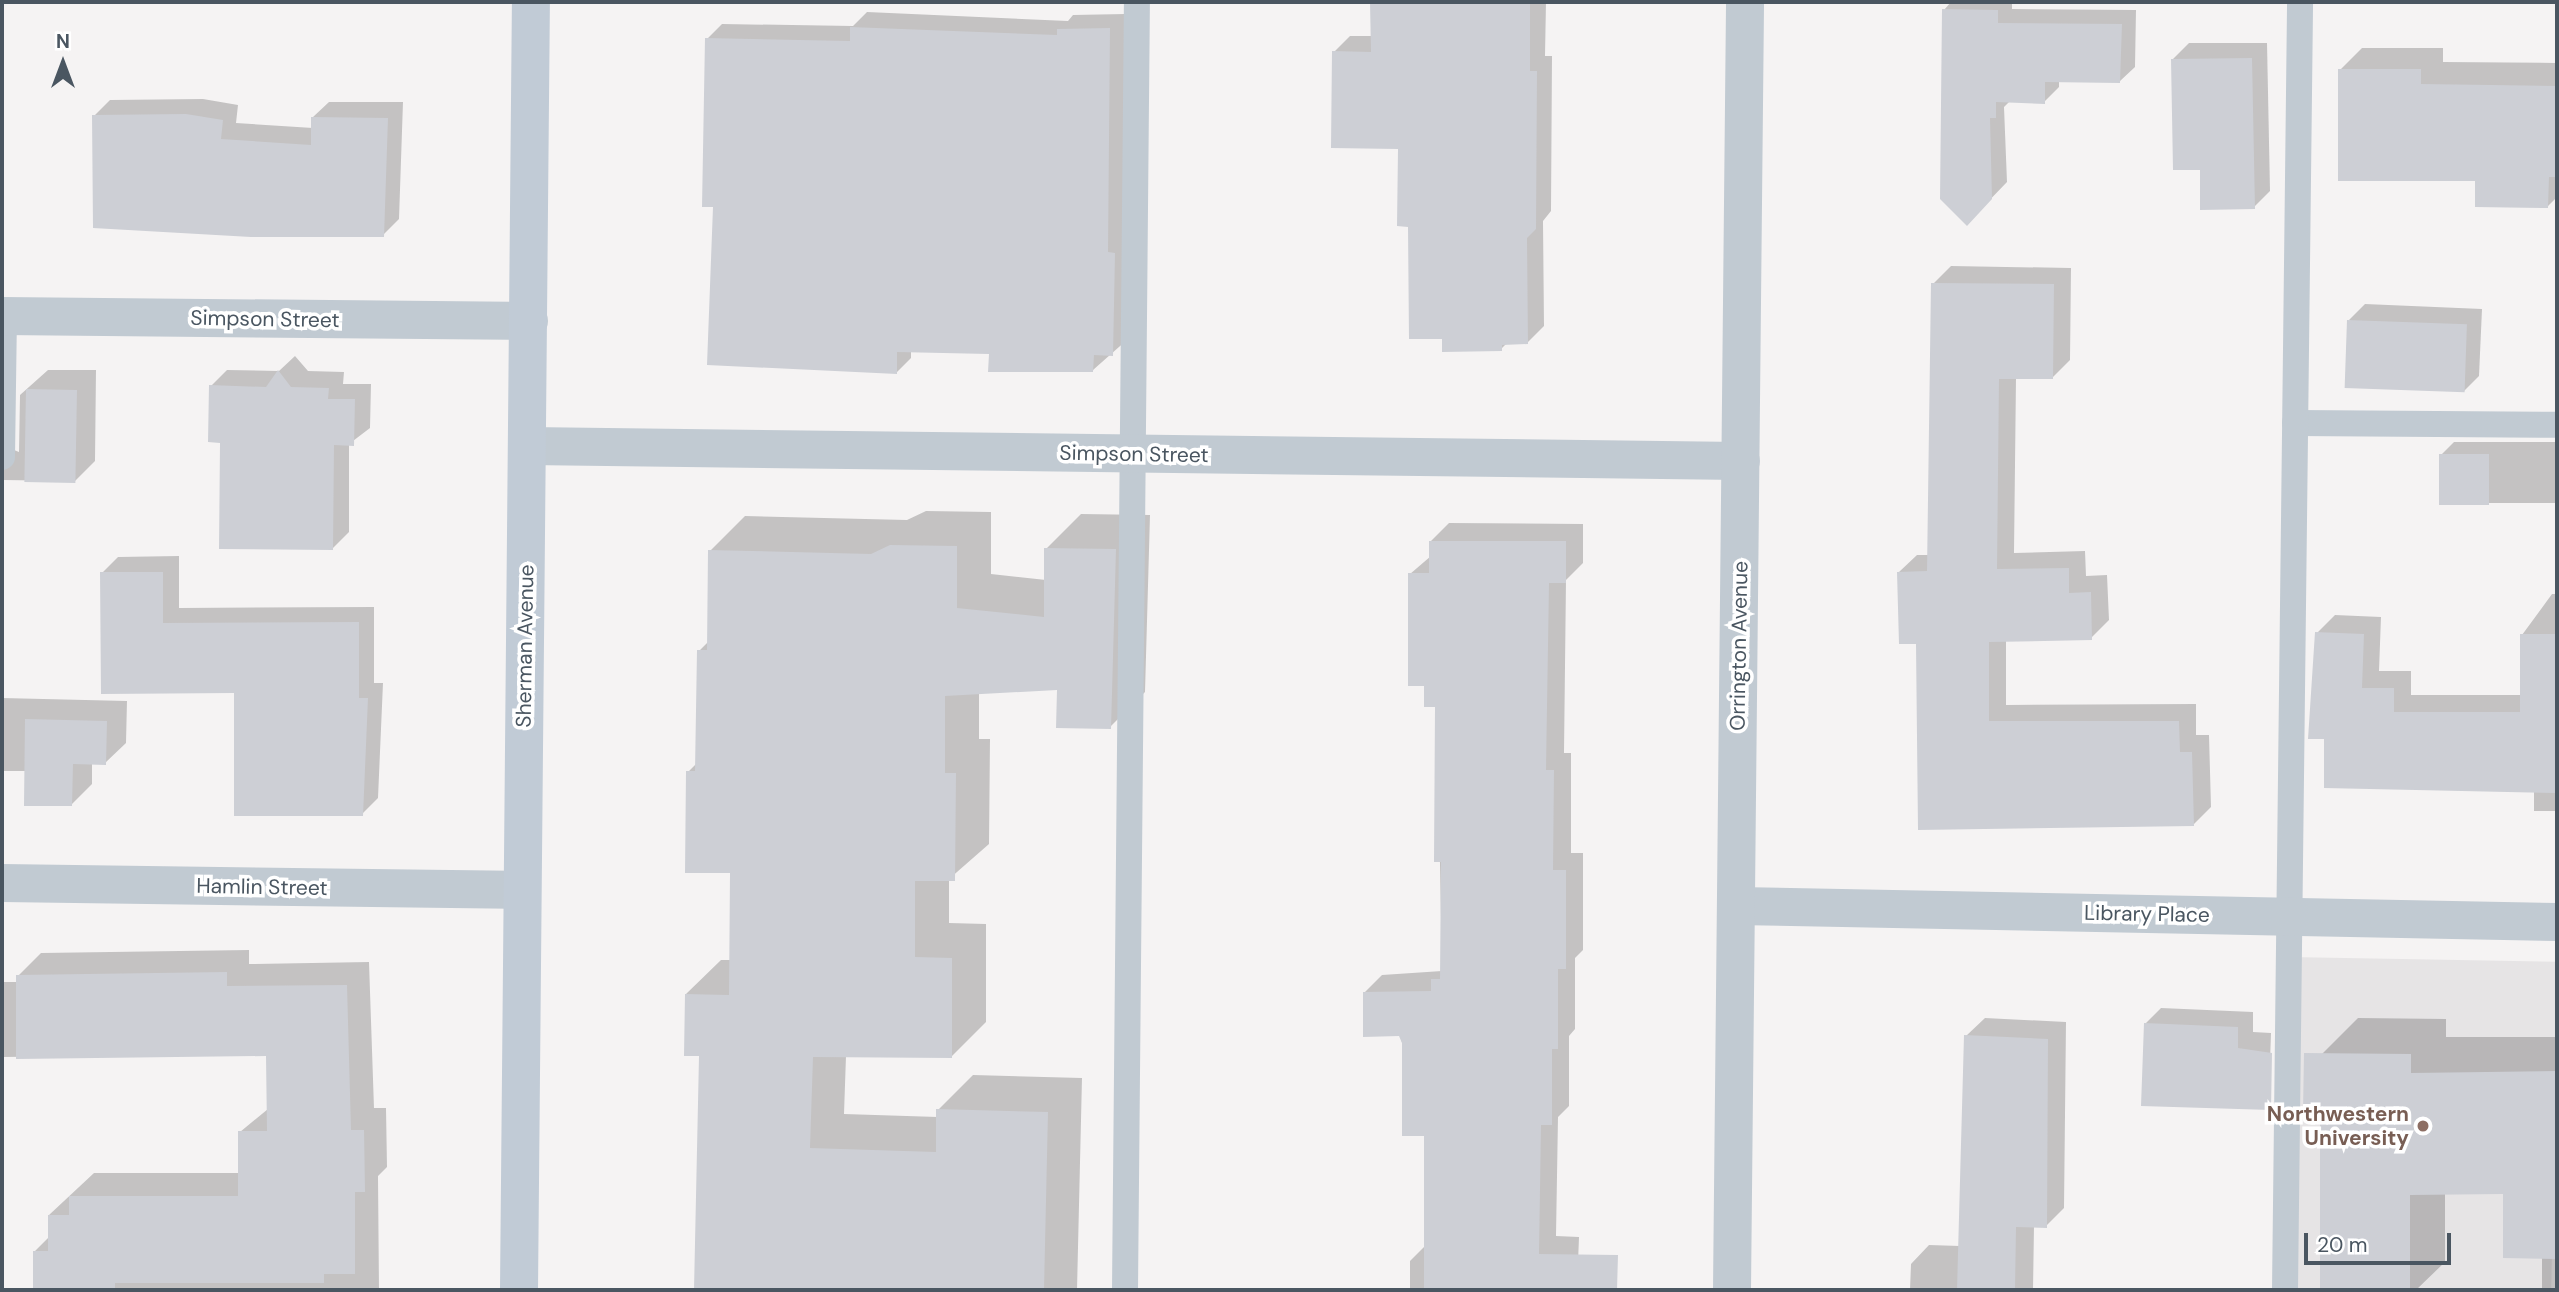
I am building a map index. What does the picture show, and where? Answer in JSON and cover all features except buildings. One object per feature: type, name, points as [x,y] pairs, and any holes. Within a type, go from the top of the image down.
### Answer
[{"type":"street","name":"Sherman Avenue","points":[[519,1290],[531,2]]},
{"type":"street","name":"Orrington Avenue","points":[[1732,1290],[1745,2]]},
{"type":"street","name":"Simpson Street","points":[[3,316],[529,321]]},
{"type":"street","name":"Simpson Street","points":[[528,446],[1741,461]]},
{"type":"street","name":"Hamlin Street","points":[[2,883],[522,890]]},
{"type":"street","name":"Library Place","points":[[1736,906],[2557,922]]},
{"type":"lane","points":[[1125,1290],[1137,2]]},
{"type":"lane","points":[[2286,1290],[2300,2]]},
{"type":"lane","points":[[2,457],[3,316]]},
{"type":"lane","points":[[2295,423],[2557,425]]},
{"type":"shaded area","name":"Northwestern University","points":[[2289,957],[2557,962],[2551,1290],[2283,1290]]},
{"type":"place","name":"Northwestern University","points":[[2423,1126]]}]
